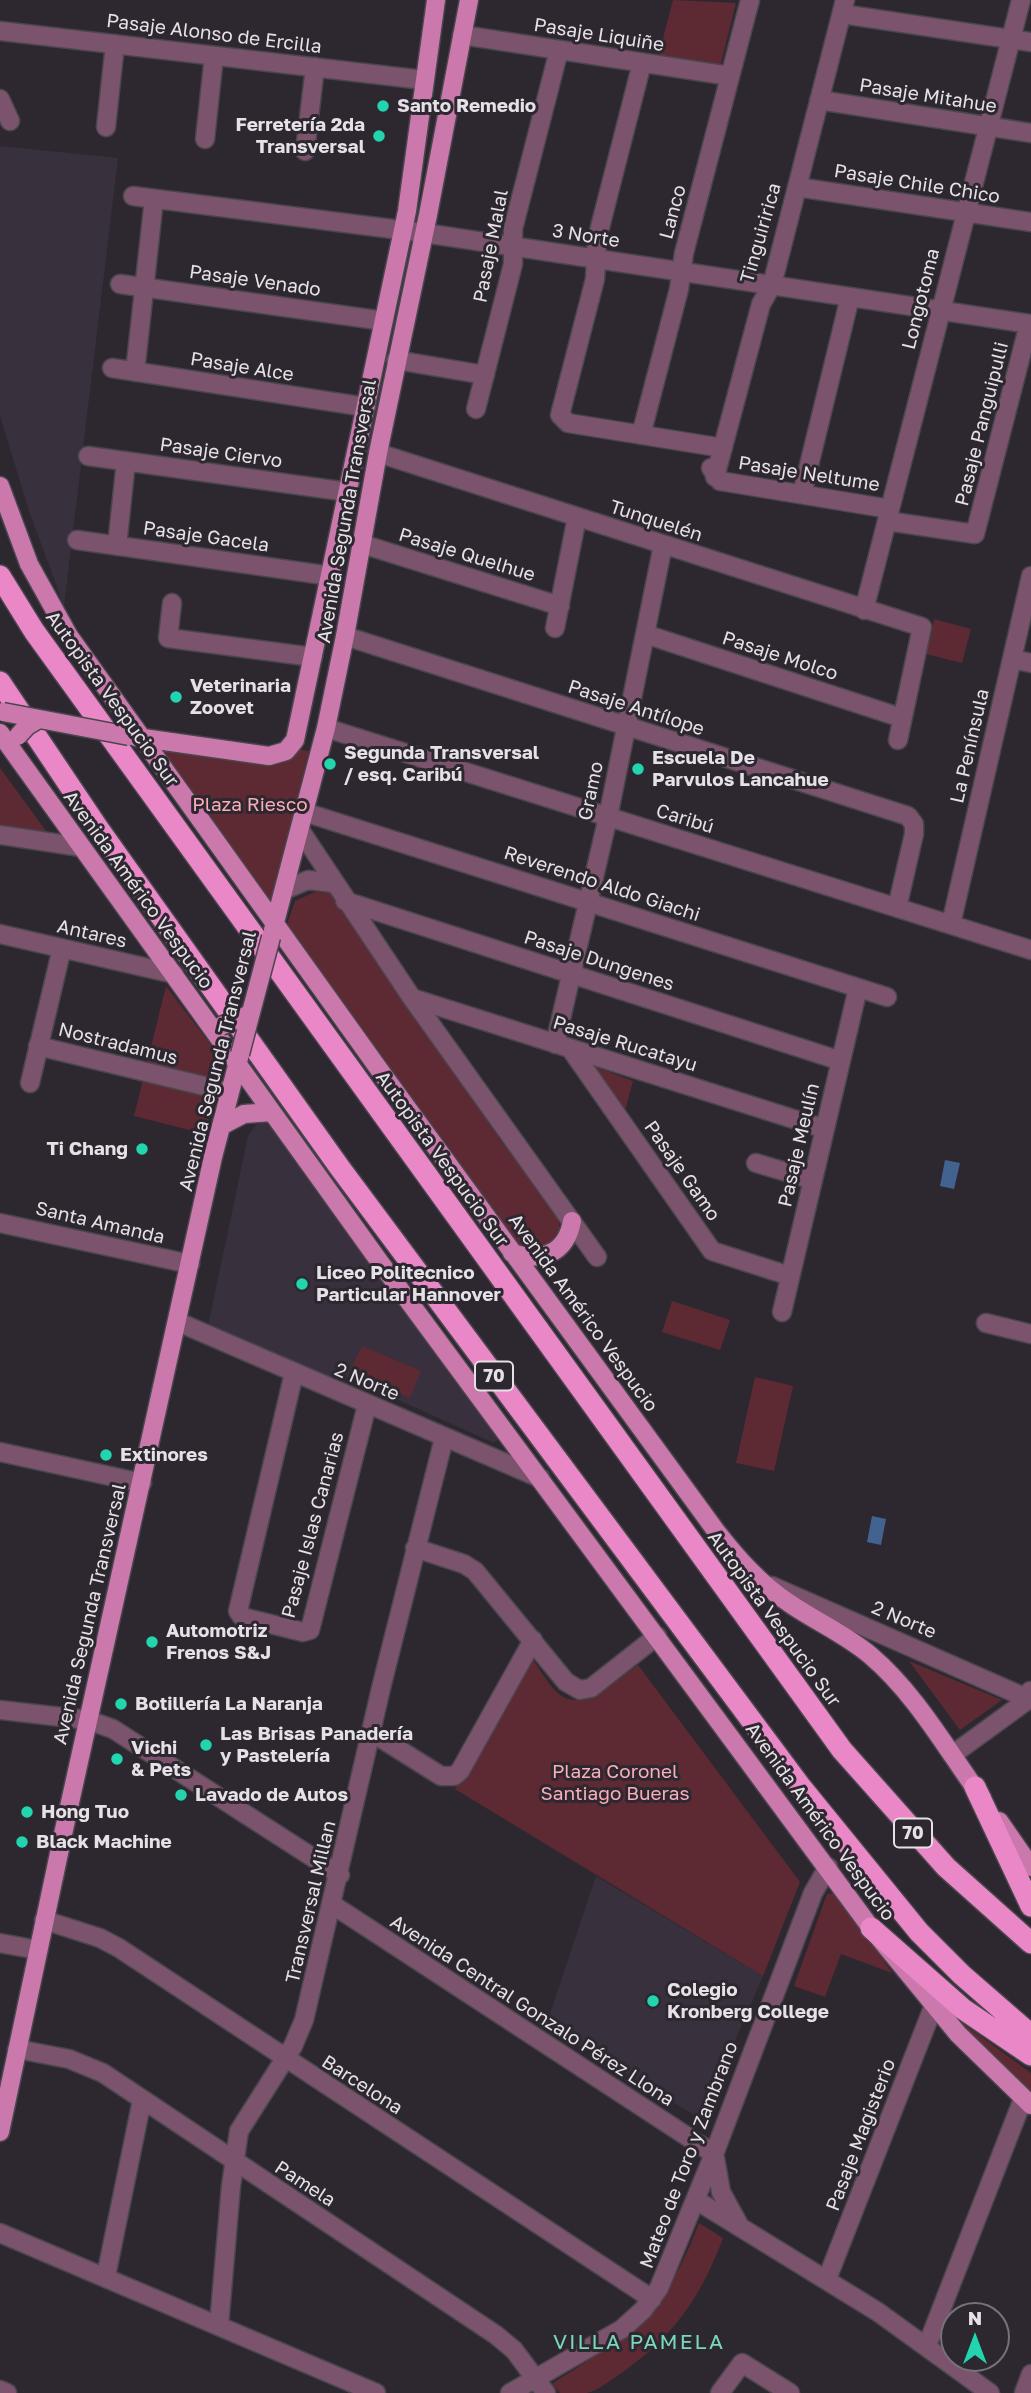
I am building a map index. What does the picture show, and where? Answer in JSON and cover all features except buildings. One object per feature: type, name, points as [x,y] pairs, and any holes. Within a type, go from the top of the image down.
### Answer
[{"type":"highway","name":"Autopista Vespucio Sur","points":[[0,576],[34,631],[842,1750],[937,1857],[1031,1943]]},
{"type":"highway","name":"70","points":[[0,682],[61,774],[332,1157],[808,1796],[926,1939],[990,2001],[1031,2035]]},
{"type":"highway","points":[[975,1787],[1031,1906]]},
{"type":"highway","points":[[871,1928],[952,2000],[1031,2055]]},
{"type":"main road","name":"Avenida Segunda Transversal","points":[[2,711],[136,737],[269,757],[281,754],[295,740],[404,230],[436,0]]},
{"type":"main road","name":"Avenida Segunda Transversal","points":[[0,2132],[44,1920],[221,1126],[326,729],[396,360],[424,233],[469,0]]},
{"type":"main road","name":"Avenida Américo Vespucio","points":[[0,486],[24,554],[52,609],[136,737],[273,930],[716,1531],[760,1581],[870,1655],[904,1689],[1031,1867]]},
{"type":"main road","points":[[17,745],[39,719]]},
{"type":"main road","name":"Avenida Américo Vespucio","points":[[0,733],[17,745],[81,847],[215,1026],[272,1112],[871,1928],[984,2062],[1027,2102]]},
{"type":"main road","points":[[215,1026],[250,1014]]},
{"type":"main road","points":[[221,1126],[244,1114],[272,1112]]},
{"type":"main road","points":[[512,1253],[539,1258],[555,1252],[566,1240],[572,1221]]},
{"type":"street","name":"Lanco","points":[[641,435],[750,0]]},
{"type":"street","name":"Longotoma","points":[[864,610],[1021,0]]},
{"type":"street","points":[[844,7],[1031,42]]},
{"type":"street","name":"Tinguiririca","points":[[715,477],[761,304],[772,285],[844,7]]},
{"type":"street","name":"Pasaje Alonso de Ercilla","points":[[0,31],[424,80]]},
{"type":"street","name":"Pasaje Liquiñe","points":[[463,35],[730,76]]},
{"type":"street","points":[[106,127],[115,44]]},
{"type":"street","name":"Pasaje Malal","points":[[476,409],[513,264],[513,229],[559,50]]},
{"type":"street","points":[[205,139],[214,56]]},
{"type":"street","points":[[596,259],[597,239],[642,63]]},
{"type":"street","points":[[305,150],[315,67]]},
{"type":"street","points":[[0,99],[10,121]]},
{"type":"street","name":"Pasaje Mitahue","points":[[819,100],[1031,133]]},
{"type":"street","name":"Pasaje Chile Chico","points":[[797,187],[1031,222]]},
{"type":"street","name":"3 Norte","points":[[133,196],[404,230],[1030,324]]},
{"type":"street","points":[[135,372],[154,199]]},
{"type":"street","name":"Pasaje Neltume","points":[[596,259],[594,279],[561,419],[568,423],[723,448]]},
{"type":"street","name":"Pasaje Venado","points":[[120,284],[384,321]]},
{"type":"street","points":[[802,494],[850,297]]},
{"type":"street","name":"Pasaje Panguipulli","points":[[975,534],[1030,324]]},
{"type":"street","points":[[396,360],[485,375]]},
{"type":"street","name":"Pasaje Alce","points":[[113,369],[366,407]]},
{"type":"street","name":"Pasaje Neltume","points":[[704,445],[715,477],[720,481],[802,494],[975,534]]},
{"type":"street","name":"Tunquelén","points":[[378,453],[922,627],[902,718]]},
{"type":"street","name":"Pasaje Ciervo","points":[[88,456],[348,492]]},
{"type":"street","points":[[117,546],[126,461]]},
{"type":"street","points":[[555,628],[577,517]]},
{"type":"street","name":"Pasaje Gacela","points":[[76,540],[331,576]]},
{"type":"street","name":"Pasaje Quelhue","points":[[362,544],[560,606]]},
{"type":"street","name":"Gramo","points":[[563,1046],[572,974],[608,817],[663,545]]},
{"type":"street","name":"La Península","points":[[951,925],[1012,659],[1027,607],[1031,576]]},
{"type":"street","points":[[173,603],[169,638],[313,657]]},
{"type":"street","name":"Pasaje Molco","points":[[645,634],[902,718]]},
{"type":"street","name":"Pasaje Antílope","points":[[345,636],[903,814],[912,820],[914,834],[897,908]]},
{"type":"street","points":[[1012,659],[1031,663]]},
{"type":"street","points":[[898,740],[902,718]]},
{"type":"street","name":"Caribú","points":[[326,729],[1031,950]]},
{"type":"street","name":"Reverendo Aldo Giachi","points":[[304,812],[887,997]]},
{"type":"street","points":[[300,830],[412,998],[597,1258]]},
{"type":"street","points":[[0,835],[81,847]]},
{"type":"street","points":[[285,890],[308,880],[333,883]]},
{"type":"street","name":"Pasaje Dungenes","points":[[345,901],[841,1061]]},
{"type":"street","name":"Antares","points":[[0,934],[174,974]]},
{"type":"street","points":[[30,1083],[62,948]]},
{"type":"street","name":"Pasaje Meulín","points":[[782,1312],[858,988]]},
{"type":"street","name":"Pasaje Rucatayu","points":[[412,998],[825,1129]]},
{"type":"street","name":"Nostradamus","points":[[38,1046],[229,1092]]},
{"type":"street","name":"Pasaje Gamo","points":[[563,1046],[712,1251],[790,1276]]},
{"type":"street","points":[[756,1163],[813,1180]]},
{"type":"street","name":"Santa Amanda","points":[[0,1223],[190,1264]]},
{"type":"street","name":"2 Norte","points":[[178,1322],[540,1478]]},
{"type":"street","points":[[986,1322],[1031,1334]]},
{"type":"street","name":"Pasaje Islas Canarias","points":[[294,1373],[238,1611],[242,1617],[303,1632],[310,1630],[367,1405]]},
{"type":"street","name":"Transversal Millan","points":[[219,2325],[234,2162],[244,2121],[284,2059],[304,2020],[340,1875],[370,1732],[444,1438]]},
{"type":"street","points":[[0,1452],[142,1483]]},
{"type":"street","points":[[415,1548],[464,1564],[475,1571],[570,1686],[586,1690],[657,1636]]},
{"type":"street","name":"2 Norte","points":[[760,1581],[1030,1695]]},
{"type":"street","points":[[370,1732],[441,1776],[454,1776],[460,1771],[533,1640]]},
{"type":"street","points":[[951,1755],[1030,1695]]},
{"type":"street","points":[[0,1710],[88,1720],[114,1729],[340,1875]]},
{"type":"street","name":"Mateo de Toro y Zambrano","points":[[510,2393],[541,2386],[616,2333],[652,2299],[671,2264],[813,1893],[828,1867]]},
{"type":"street","name":"Avenida Central Gonzalo Pérez Llona","points":[[333,1905],[714,2154]]},
{"type":"street","name":"Barcelona","points":[[44,1920],[92,1935],[119,1948],[652,2299]]},
{"type":"street","points":[[0,1943],[38,1950]]},
{"type":"street","name":"Pasaje Magisterio","points":[[827,2279],[934,2005]]},
{"type":"street","name":"Pamela","points":[[17,2049],[86,2065],[142,2100],[496,2335],[514,2350],[541,2386]]},
{"type":"street","points":[[106,2276],[142,2100]]},
{"type":"street","points":[[928,2346],[1027,2102]]},
{"type":"street","points":[[714,2154],[721,2192],[740,2226]]},
{"type":"street","points":[[696,2200],[827,2279],[928,2346],[990,2393]]},
{"type":"street","points":[[0,2233],[376,2393]]},
{"type":"street","points":[[720,2393],[742,2363],[790,2393]]},
{"type":"street","points":[[1024,2393],[1031,2374]]},
{"type":"street","points":[[0,2390],[6,2393]]},
{"type":"shaded area","points":[[0,146],[118,158],[64,606],[30,514],[0,416]]},
{"type":"shaded area","name":"Liceo Politecnico Particular Hannover","points":[[265,1122],[499,1438],[494,1443],[347,1377],[343,1384],[208,1326],[248,1136],[256,1125]]},
{"type":"shaded area","name":"Colegio Kronberg College","points":[[596,1876],[763,1976],[701,2119],[546,2026]]},
{"type":"green space","points":[[673,0],[736,3],[720,67],[658,57]]},
{"type":"green space","points":[[934,619],[971,629],[962,663],[926,654]]},
{"type":"green space","name":"Plaza Riesco","points":[[156,748],[274,764],[297,749],[309,751],[270,907]]},
{"type":"green space","points":[[0,768],[49,835],[0,826]]},
{"type":"green space","points":[[315,892],[330,893],[503,1144],[560,1214],[559,1230],[550,1244],[528,1250],[513,1244],[286,927],[295,901]]},
{"type":"green space","points":[[166,986],[223,1061],[205,1134],[134,1116]]},
{"type":"green space","points":[[585,1063],[633,1081],[624,1114]]},
{"type":"green space","points":[[672,1301],[730,1320],[720,1350],[662,1332]]},
{"type":"green space","points":[[362,1346],[421,1371],[410,1398],[350,1371]]},
{"type":"green space","points":[[755,1377],[793,1386],[774,1471],[736,1463]]},
{"type":"green space","name":"Plaza Coronel Santiago Bueras","points":[[529,1653],[551,1685],[559,1694],[569,1699],[590,1697],[638,1665],[800,1882],[763,1976],[455,1789]]},
{"type":"green space","points":[[909,1661],[1002,1700],[960,1730]]},
{"type":"green space","points":[[837,1893],[892,1973],[841,1954],[825,1997],[794,1986],[827,1894]]},
{"type":"green space","points":[[954,2017],[1031,2073],[1031,2098],[1005,2078]]},
{"type":"green space","points":[[699,2223],[723,2238],[705,2280],[670,2331],[639,2360],[604,2385],[587,2393],[560,2393],[552,2384],[624,2335],[658,2300],[673,2279]]},
{"type":"water","points":[[945,1160],[960,1163],[954,1189],[940,1186]]},
{"type":"water","points":[[872,1516],[886,1519],[881,1545],[867,1542]]},
{"type":"place","name":"Santo Remedio","points":[[383,106]]},
{"type":"place","name":"Ferretería 2da Transversal","points":[[379,136]]},
{"type":"place","name":"Veterinaria Zoovet","points":[[176,697]]},
{"type":"place","name":"Segunda Transversal / esq. Caribú","points":[[330,764]]},
{"type":"place","name":"Escuela De Parvulos Lancahue","points":[[638,769]]},
{"type":"place","name":"Ti Chang","points":[[142,1149]]},
{"type":"place","name":"Liceo Politecnico Particular Hannover","points":[[302,1284]]},
{"type":"place","name":"Extinores","points":[[106,1455]]},
{"type":"place","name":"Automotriz Frenos S&J","points":[[152,1642]]},
{"type":"place","name":"Botillería La Naranja","points":[[121,1704]]},
{"type":"place","name":"Las Brisas Panadería y Pastelería","points":[[206,1745]]},
{"type":"place","name":"Vichi & Pets","points":[[117,1759]]},
{"type":"place","name":"Lavado de Autos","points":[[181,1795]]},
{"type":"place","name":"Hong Tuo","points":[[27,1812]]},
{"type":"place","name":"Black Machine","points":[[22,1842]]},
{"type":"place","name":"Colegio Kronberg College","points":[[653,2001]]},
{"type":"district","name":"VILLA PAMELA","points":[[639,2342]]}]
